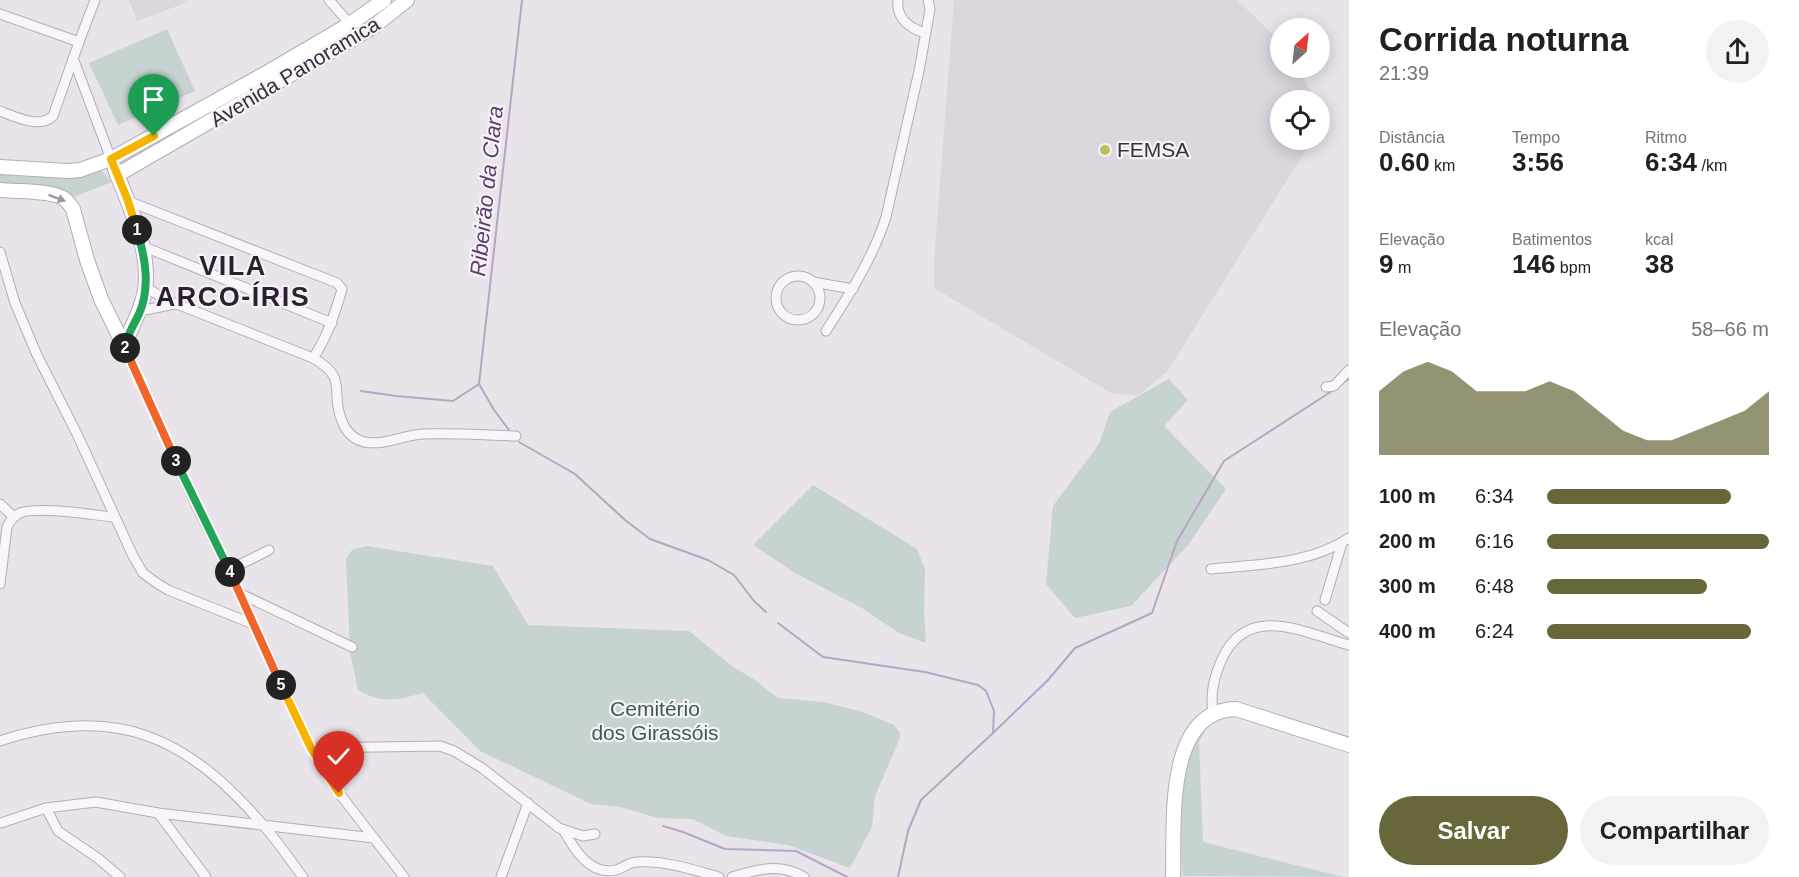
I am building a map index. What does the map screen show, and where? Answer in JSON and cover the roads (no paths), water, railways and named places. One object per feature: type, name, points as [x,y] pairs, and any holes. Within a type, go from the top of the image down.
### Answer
[{"type":"main road","name":"Avenida Panoramica","points":[[0,167],[67,171],[80,170],[111,159],[197,113],[350,24],[384,0]]},
{"type":"main road","name":"Avenida Panoramica","points":[[117,175],[373,27],[407,0]]},
{"type":"main road","points":[[111,159],[128,201],[142,246],[146,274],[146,287],[140,311],[124,346]]},
{"type":"main road","points":[[0,190],[52,195],[63,198],[73,209],[101,299],[124,346]]},
{"type":"main road","points":[[1173,877],[1175,806],[1182,753],[1197,728],[1213,713],[1224,709],[1236,709],[1349,745]]},
{"type":"street","points":[[0,111],[36,122],[50,120],[56,110],[78,42],[96,0]]},
{"type":"street","points":[[329,0],[350,24]]},
{"type":"street","points":[[898,0],[898,10],[903,21],[925,33]]},
{"type":"street","points":[[826,331],[853,288],[881,233],[886,217],[919,71],[930,9],[928,0]]},
{"type":"street","points":[[0,14],[78,42]]},
{"type":"street","points":[[73,58],[111,159]]},
{"type":"street","points":[[128,201],[338,283],[342,293],[332,322],[314,358]]},
{"type":"street","points":[[142,246],[332,322]]},
{"type":"street","points":[[0,252],[15,303],[33,345],[77,434],[114,518],[143,573],[168,590],[253,624]]},
{"type":"street","points":[[813,282],[820,295],[817,310],[805,319],[797,321],[784,315],[776,304],[777,290],[786,279],[799,276],[813,282],[853,288]]},
{"type":"street","points":[[146,287],[175,304],[327,365],[333,371],[341,419],[355,439],[385,443],[407,435],[423,434],[516,436]]},
{"type":"street","points":[[140,311],[175,304]]},
{"type":"street","points":[[124,346],[311,748],[327,776],[404,877]]},
{"type":"street","points":[[1326,387],[1334,386],[1349,370]]},
{"type":"street","points":[[0,504],[14,517]]},
{"type":"street","points":[[0,584],[5,534],[7,526],[14,517],[24,512],[54,511],[114,518]]},
{"type":"street","points":[[1211,569],[1299,559],[1334,548],[1346,541]]},
{"type":"street","points":[[1325,600],[1346,541]]},
{"type":"street","points":[[229,570],[269,550]]},
{"type":"street","points":[[239,593],[352,646]]},
{"type":"street","points":[[1317,611],[1349,633]]},
{"type":"street","points":[[1213,713],[1211,699],[1217,670],[1225,653],[1244,632],[1258,626],[1272,624],[1349,645]]},
{"type":"street","points":[[0,741],[50,728],[81,725],[113,728],[146,735],[176,747],[203,765],[235,794],[265,827],[303,877]]},
{"type":"street","points":[[311,748],[440,746],[466,757],[528,803],[564,831],[580,857],[604,870],[616,870],[633,862],[641,862],[698,870],[719,877]]},
{"type":"street","points":[[1,824],[46,808],[96,802],[158,813],[265,827],[374,838]]},
{"type":"street","points":[[501,877],[528,803]]},
{"type":"street","points":[[46,808],[58,831],[99,859],[120,877]]},
{"type":"street","points":[[158,813],[206,877]]},
{"type":"street","points":[[564,831],[583,836],[595,834]]},
{"type":"street","points":[[732,877],[774,867],[795,872],[804,877]]},
{"type":"waterway","name":"Ribeirão da Clara","points":[[479,384],[522,0]]},
{"type":"waterway","points":[[1341,384],[1349,379]]},
{"type":"waterway","name":"Ribeirão da Clara","points":[[361,391],[453,401],[479,384],[509,430]]},
{"type":"waterway","points":[[993,733],[1048,680],[1075,648],[1152,613],[1177,541],[1224,461],[1332,391]]},
{"type":"waterway","name":"Ribeirão da Clara","points":[[519,442],[575,474],[625,520],[650,539],[708,560],[734,575],[754,601],[766,612]]},
{"type":"waterway","name":"Ribeirão da Clara","points":[[778,623],[823,657],[925,672],[978,685],[986,691],[994,711],[993,733],[921,800],[908,831],[898,877]]},
{"type":"waterway","points":[[663,826],[725,849],[796,851],[847,877]]},
{"type":"place","name":"FEMSA","points":[[1105,150]]},
{"type":"district","name":"VILA ARCO-ÍRIS","points":[[233,282]]},
{"type":"park label","name":"Cemitério dos Girassóis","points":[[655,721]]}]
